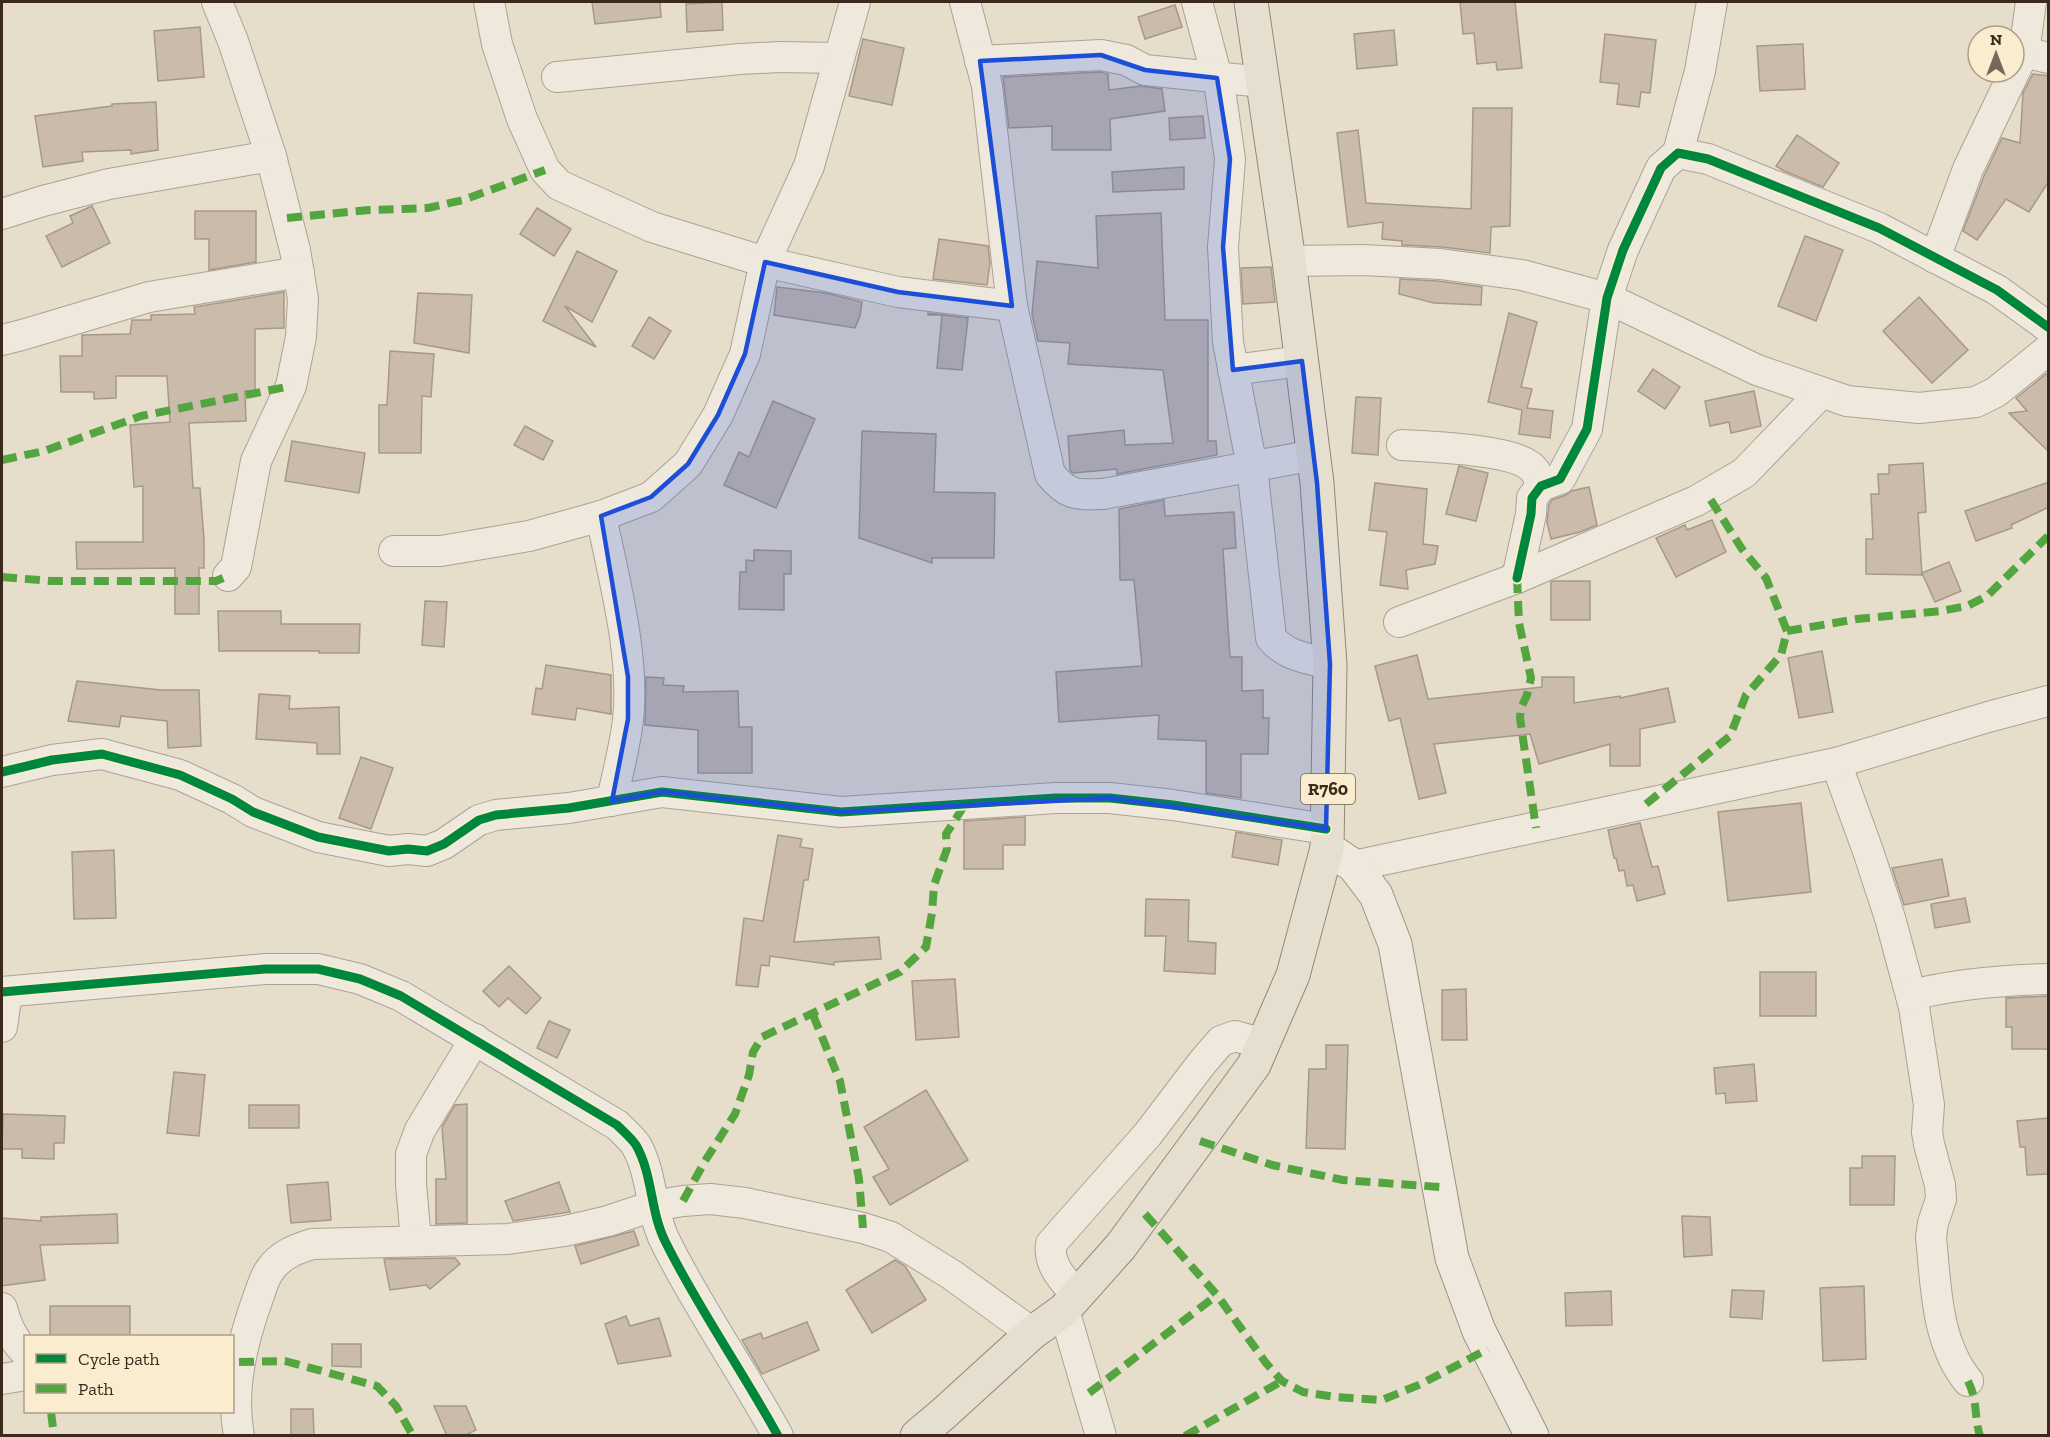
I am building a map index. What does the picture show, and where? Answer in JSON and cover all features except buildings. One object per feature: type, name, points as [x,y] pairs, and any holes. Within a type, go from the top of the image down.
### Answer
[{"type":"main road","name":"R760","points":[[917,1436],[1032,1333],[1070,1303],[1121,1246],[1254,1065],[1293,975],[1326,838],[1330,664],[1314,455],[1289,261],[1251,2]]},
{"type":"street","points":[[217,2],[271,156],[287,218],[303,299],[301,337],[291,386],[256,461],[236,567],[228,576]]},
{"type":"street","points":[[489,2],[497,44],[522,119],[545,170],[558,185],[652,227],[765,262],[898,292],[1012,306]]},
{"type":"street","points":[[394,551],[441,551],[529,536],[601,516],[651,497],[688,464],[718,415],[745,354],[765,262],[809,166],[855,2]]},
{"type":"street","points":[[964,2],[987,86],[1012,306],[1050,474],[1061,488],[1077,495],[1103,494],[1314,455]]},
{"type":"street","points":[[1197,2],[1217,78],[1230,159],[1223,247],[1228,342],[1252,467],[1271,638],[1280,649],[1291,654],[1330,664]]},
{"type":"street","points":[[1517,578],[1531,514],[1532,498],[1541,486],[1560,479],[1587,429],[1607,298],[1623,250],[1661,168],[1678,153],[1700,71],[1712,2]]},
{"type":"street","points":[[1935,258],[1968,169],[2036,55],[2031,2]]},
{"type":"street","points":[[980,62],[1101,55],[1126,60],[1145,70],[1263,82]]},
{"type":"street","points":[[557,77],[740,59],[839,58]]},
{"type":"street","points":[[1678,153],[1708,159],[1879,228],[1997,290],[2049,327]]},
{"type":"street","points":[[2,214],[109,184],[271,156]]},
{"type":"street","points":[[1289,261],[1363,260],[1440,264],[1522,275],[1607,298],[1757,370],[1847,401],[1919,408],[1976,402],[1996,392],[2049,350]]},
{"type":"street","points":[[2,340],[149,297],[299,272]]},
{"type":"street","points":[[1233,370],[1302,360]]},
{"type":"street","points":[[1399,622],[1517,578],[1696,501],[1744,473],[1821,393]]},
{"type":"street","points":[[1402,445],[1474,450],[1514,458],[1530,466],[1538,476],[1541,486]]},
{"type":"street","points":[[601,516],[624,635],[628,677],[628,719],[612,801]]},
{"type":"street","points":[[1354,867],[1836,763],[2049,700]]},
{"type":"street","points":[[2,772],[52,760],[102,754],[180,775],[232,799],[253,812],[318,837],[389,851],[408,849],[427,851],[444,844],[479,820],[496,815],[569,808],[662,792],[841,812],[978,802],[1110,798],[1173,805],[1326,838],[1354,867],[1376,895],[1395,944],[1452,1258],[1479,1331],[1532,1436]]},
{"type":"street","points":[[1836,763],[1872,862],[1911,995],[1929,1105],[1927,1132],[1940,1185],[1941,1199],[1931,1237],[1940,1320],[1959,1370],[1968,1382]]},
{"type":"street","points":[[2,1027],[4,992],[265,969],[318,969],[360,978],[401,996],[617,1125],[635,1144],[647,1170],[653,1206],[663,1239],[778,1436]]},
{"type":"street","points":[[1911,995],[1937,988],[2002,980],[2049,979]]},
{"type":"street","points":[[1101,1436],[1070,1303],[1049,1255],[1051,1244],[1148,1134],[1221,1041],[1235,1036],[1263,1044]]},
{"type":"street","points":[[416,1241],[411,1154],[420,1130],[475,1039]]},
{"type":"street","points":[[239,1436],[236,1362],[269,1270],[290,1251],[312,1244],[508,1239],[565,1231],[608,1221],[653,1206],[683,1201],[710,1199],[745,1203],[863,1228],[891,1237],[952,1275],[1032,1333]]},
{"type":"street","points":[[2,1308],[6,1325],[24,1351]]},
{"type":"street","points":[[2,1379],[24,1375]]},
{"type":"highlighted area","points":[[1101,55],[1145,70],[1217,78],[1230,159],[1223,247],[1233,370],[1302,361],[1317,483],[1330,664],[1326,829],[1110,798],[841,812],[662,792],[612,801],[628,719],[628,677],[601,516],[651,497],[688,464],[718,415],[745,354],[765,262],[898,292],[1012,306],[980,61]]},
{"type":"marked path","points":[[287,218],[369,210],[428,208],[463,200],[545,170]]},
{"type":"marked path","points":[[2,460],[44,451],[141,416],[291,386]]},
{"type":"marked path","points":[[1646,804],[1730,736],[1746,695],[1781,655],[1787,631],[1766,578],[1742,549],[1707,494]]},
{"type":"marked path","points":[[1787,631],[1857,619],[1941,611],[1967,606],[1987,596],[2048,536]]},
{"type":"marked path","points":[[2,577],[51,581],[216,581],[228,576]]},
{"type":"marked path","points":[[1517,578],[1519,623],[1531,678],[1520,718],[1536,828]]},
{"type":"marked path","points":[[683,1201],[735,1114],[749,1075],[753,1052],[762,1037],[900,972],[926,947],[934,885],[947,849],[946,834],[966,803]]},
{"type":"marked path","points":[[813,1015],[840,1081],[859,1179],[863,1228]]},
{"type":"marked path","points":[[1200,1141],[1272,1165],[1343,1180],[1440,1187]]},
{"type":"marked path","points":[[1145,1214],[1217,1295],[1266,1363],[1282,1381],[1303,1392],[1382,1400],[1421,1384],[1488,1349]]},
{"type":"marked path","points":[[1089,1393],[1217,1295]]},
{"type":"marked path","points":[[239,1362],[285,1361],[377,1386],[396,1406],[413,1436]]},
{"type":"marked path","points":[[1185,1436],[1282,1381]]},
{"type":"marked path","points":[[1968,1381],[1973,1395],[1980,1436]]},
{"type":"marked path","points":[[51,1413],[54,1436]]},
{"type":"cycle path","points":[[1517,578],[1531,514],[1532,498],[1541,486],[1560,479],[1587,429],[1607,298],[1623,250],[1661,168],[1678,153],[1708,159],[1879,228],[1997,290],[2048,327]]},
{"type":"cycle path","points":[[2,772],[52,760],[102,754],[180,775],[232,799],[253,812],[318,837],[389,851],[408,849],[427,851],[444,844],[479,820],[496,815],[569,808],[662,792],[841,812],[1056,798],[1110,798],[1173,805],[1326,829]]},
{"type":"cycle path","points":[[2,992],[265,969],[318,969],[360,979],[401,996],[617,1125],[632,1140],[646,1168],[657,1218],[665,1241],[778,1436]]}]
